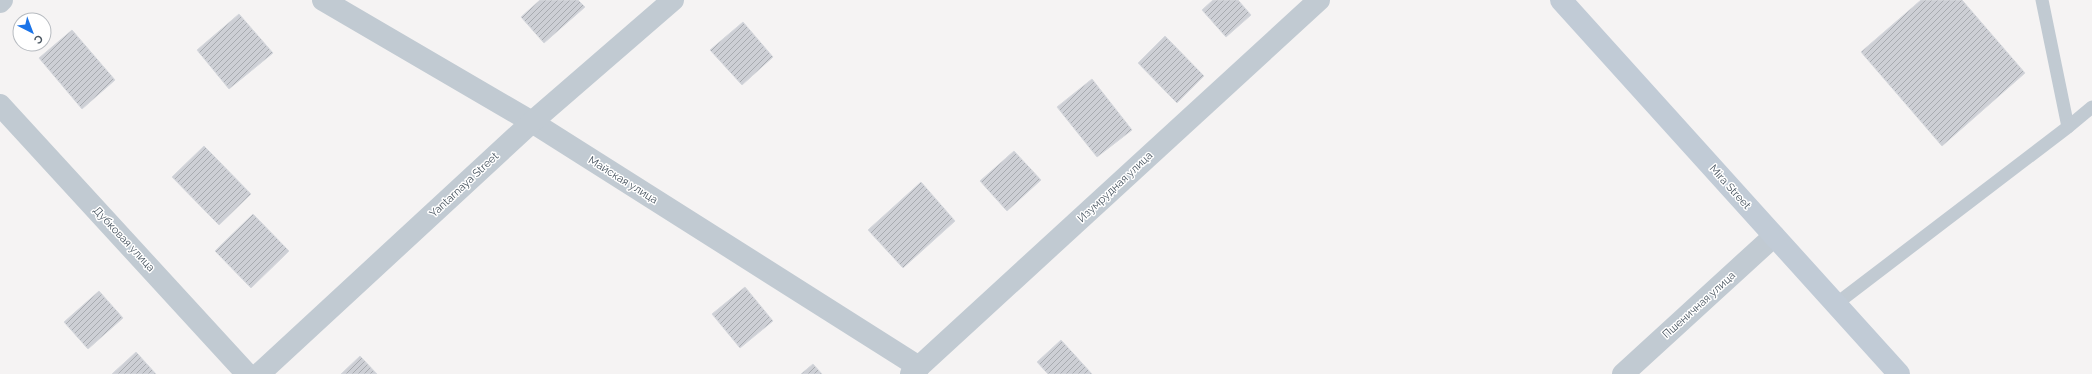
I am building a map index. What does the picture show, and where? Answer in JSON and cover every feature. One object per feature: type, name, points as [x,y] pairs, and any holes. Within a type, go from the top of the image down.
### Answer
[{"type":"main road","name":"Mira Street","points":[[1561,0],[1899,374]]},
{"type":"street","name":"Майская улица","points":[[323,0],[532,122],[915,370]]},
{"type":"street","name":"Yantarnaya Street","points":[[259,374],[532,122],[673,0]]},
{"type":"street","name":"Изумрудная улица","points":[[915,370],[1319,0]]},
{"type":"street","name":"Дубковая улица","points":[[0,105],[247,374]]},
{"type":"street","name":"Пшеничная улица","points":[[1623,374],[1774,236]]},
{"type":"lane","points":[[2042,0],[2068,127]]},
{"type":"lane","points":[[1836,304],[2068,127],[2092,106]]},
{"type":"building","points":[[540,0],[578,0],[585,7],[544,43],[521,17]]},
{"type":"building","points":[[1213,0],[1238,0],[1251,15],[1226,37],[1202,10]]},
{"type":"building","points":[[1921,0],[1962,0],[2025,73],[1942,146],[1861,52]]},
{"type":"building","points":[[239,14],[273,53],[229,89],[197,50]]},
{"type":"building","points":[[743,22],[773,57],[742,85],[710,50]]},
{"type":"building","points":[[72,30],[115,80],[82,109],[39,58],[46,52],[52,52],[52,47]]},
{"type":"building","points":[[1165,36],[1204,76],[1177,103],[1138,63]]},
{"type":"building","points":[[1092,79],[1132,130],[1097,157],[1057,107]]},
{"type":"building","points":[[204,146],[251,194],[219,225],[172,177]]},
{"type":"building","points":[[1014,151],[1041,180],[1007,211],[980,181]]},
{"type":"building","points":[[921,182],[955,221],[903,268],[868,230]]},
{"type":"building","points":[[253,214],[289,251],[251,288],[215,251]]},
{"type":"building","points":[[745,287],[773,321],[740,348],[712,314]]},
{"type":"building","points":[[99,291],[123,318],[88,349],[64,322]]},
{"type":"building","points":[[1061,340],[1092,374],[1048,374],[1037,362]]},
{"type":"building","points":[[136,352],[156,374],[112,374]]},
{"type":"building","points":[[360,356],[377,374],[341,374]]},
{"type":"building","points":[[813,364],[822,374],[801,374]]}]
